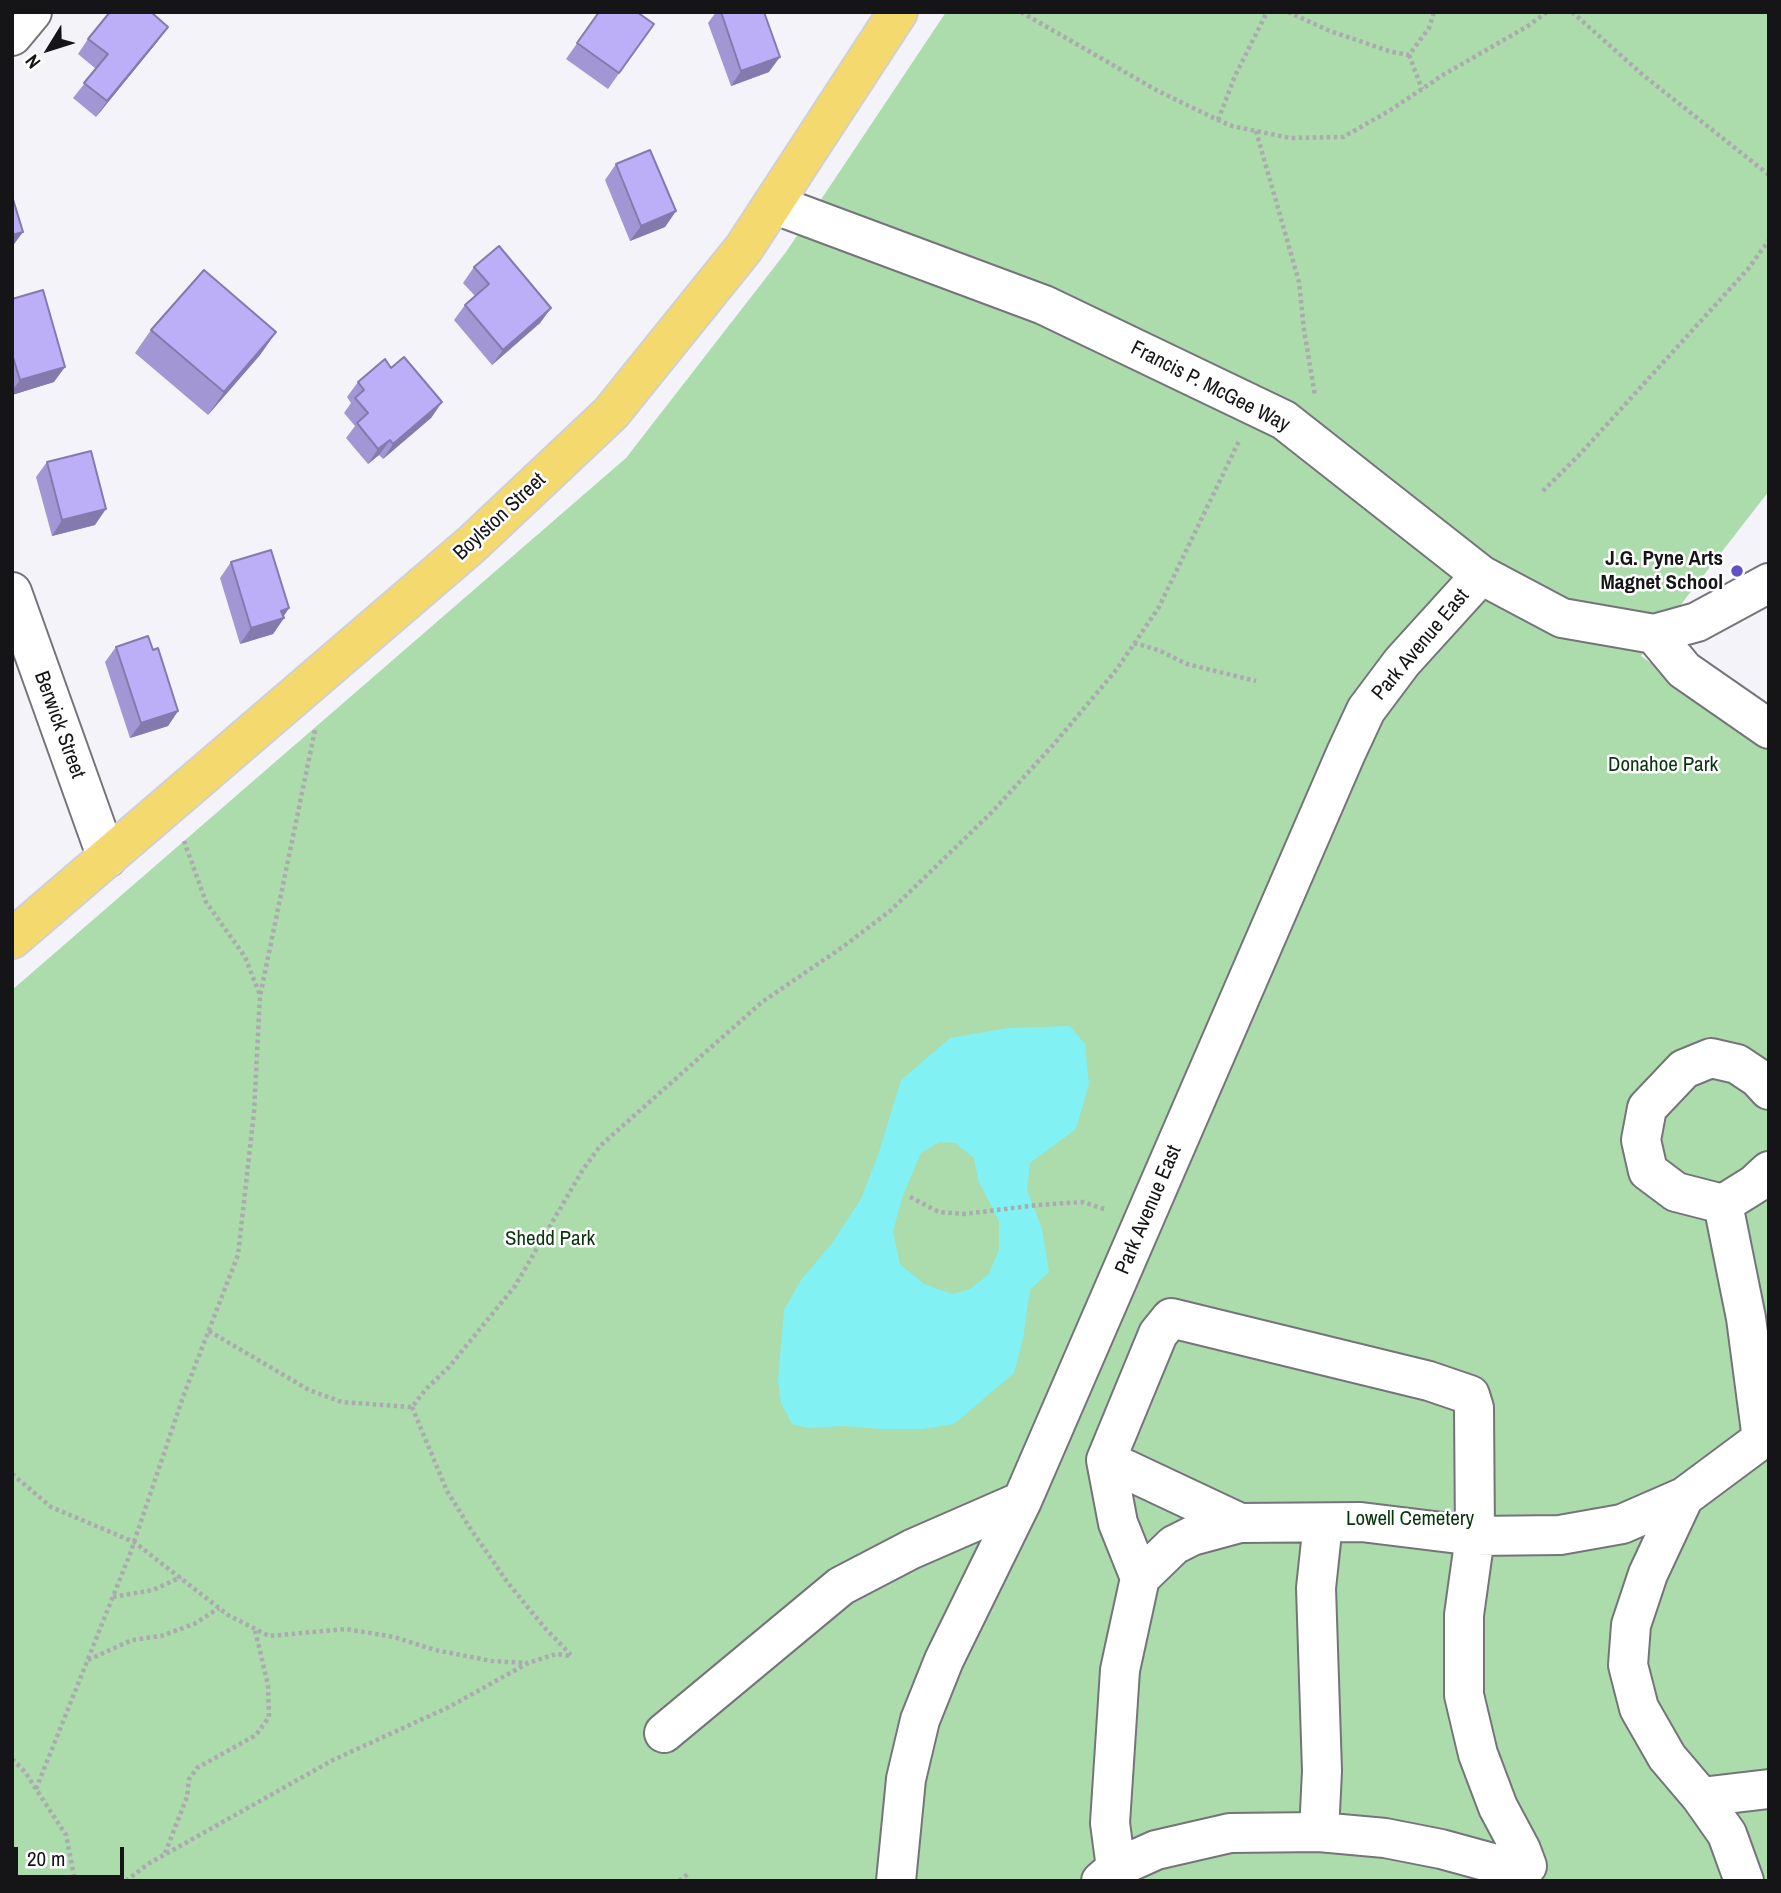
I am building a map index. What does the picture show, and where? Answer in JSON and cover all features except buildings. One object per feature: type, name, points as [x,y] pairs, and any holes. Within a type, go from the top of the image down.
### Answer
[{"type":"main road","name":"Boylston Street","points":[[12,939],[472,544],[611,412],[744,248],[898,12]]},
{"type":"street","points":[[12,36],[32,12]]},
{"type":"street","name":"Francis P. McGee Way","points":[[773,204],[1044,305],[1284,420],[1481,575],[1562,618],[1654,634],[1696,622],[1769,583]]},
{"type":"street","name":"Park Avenue East","points":[[896,1881],[906,1779],[920,1720],[944,1660],[1022,1501],[1366,710],[1402,662],[1481,575]]},
{"type":"street","name":"Berwick Street","points":[[12,592],[107,858]]},
{"type":"street","points":[[1654,634],[1684,670],[1769,729]]},
{"type":"street","points":[[1769,1090],[1758,1078],[1737,1064],[1711,1058],[1684,1069],[1647,1108],[1641,1140],[1648,1171],[1676,1192],[1723,1203],[1755,1184],[1769,1171]]},
{"type":"street","points":[[1140,1578],[1118,1523],[1106,1460],[1158,1334],[1171,1318],[1429,1381],[1470,1395],[1475,1408],[1475,1536],[1464,1615],[1464,1695],[1478,1754],[1498,1807],[1527,1866],[1507,1867],[1441,1849],[1385,1838],[1319,1832],[1230,1833],[1156,1850],[1108,1874],[1120,1670],[1140,1578],[1174,1545],[1192,1536],[1240,1523],[1361,1522],[1475,1536],[1560,1535],[1622,1524],[1684,1497],[1765,1439],[1746,1318],[1723,1203]]},
{"type":"street","points":[[1106,1460],[1240,1523]]},
{"type":"street","points":[[1684,1497],[1648,1574],[1631,1625],[1628,1665],[1639,1708],[1667,1757],[1701,1797],[1727,1834],[1744,1881]]},
{"type":"street","points":[[664,1733],[841,1586],[912,1549],[1022,1501]]},
{"type":"street","points":[[1319,1832],[1322,1771],[1316,1588],[1323,1523]]},
{"type":"street","points":[[1701,1797],[1769,1789]]},
{"type":"path","points":[[1021,12],[1158,91],[1218,120],[1231,126],[1290,138],[1343,137],[1547,12]]},
{"type":"path","points":[[1218,120],[1235,76],[1267,12]]},
{"type":"path","points":[[1288,12],[1330,31],[1409,55]]},
{"type":"path","points":[[1409,55],[1429,27],[1434,12]]},
{"type":"path","points":[[1572,12],[1643,75],[1769,175]]},
{"type":"path","points":[[1409,55],[1422,89]]},
{"type":"path","points":[[1256,131],[1299,282],[1304,330],[1328,455]]},
{"type":"path","points":[[1543,491],[1581,453],[1748,269],[1769,240]]},
{"type":"path","points":[[412,1407],[449,1367],[515,1286],[582,1171],[600,1146],[762,1002],[890,911],[992,813],[1045,754],[1117,669],[1159,607],[1241,436]]},
{"type":"path","points":[[1134,643],[1158,650],[1187,664],[1256,681]]},
{"type":"path","points":[[36,1789],[134,1542],[183,1397],[238,1255],[254,1112],[260,996],[317,719]]},
{"type":"path","points":[[183,837],[206,902],[245,957],[260,996]]},
{"type":"path","points":[[910,1197],[939,1212],[964,1214],[1083,1202],[1112,1212]]},
{"type":"path","points":[[209,1331],[310,1390],[342,1402],[412,1407]]},
{"type":"path","points":[[126,1881],[164,1854],[333,1760],[449,1707],[528,1663],[556,1654],[572,1656],[515,1592],[470,1528],[447,1491],[412,1407]]},
{"type":"path","points":[[12,1474],[51,1507],[134,1542],[219,1608],[269,1636],[346,1629],[394,1637],[435,1650],[492,1661],[528,1663]]},
{"type":"path","points":[[113,1597],[153,1590],[181,1577]]},
{"type":"path","points":[[87,1661],[132,1640],[161,1636],[194,1624],[219,1608]]},
{"type":"path","points":[[164,1854],[187,1797],[189,1779],[197,1768],[256,1735],[269,1717],[268,1685],[255,1629]]},
{"type":"path","points":[[12,1759],[25,1772],[66,1835],[75,1881]]},
{"type":"path","points":[[679,1881],[688,1874]]},
{"type":"green space","name":"Shedd Park","points":[[946,12],[1769,12],[1769,491],[1641,656],[1769,746],[1769,1881],[12,1881],[12,990],[626,458],[786,252]]},
{"type":"water","points":[[1070,1026],[1085,1044],[1089,1084],[1076,1129],[1030,1163],[1027,1190],[1042,1229],[1049,1272],[1030,1290],[1023,1339],[1014,1373],[954,1424],[923,1429],[882,1429],[844,1426],[807,1428],[792,1424],[781,1403],[778,1381],[784,1310],[801,1280],[832,1243],[861,1199],[901,1080],[950,1038],[1008,1028]],"holes":[[[939,1142],[955,1143],[974,1158],[978,1180],[999,1221],[999,1250],[988,1275],[970,1289],[952,1294],[924,1284],[900,1264],[893,1232],[902,1198],[921,1153]]]},
{"type":"place","name":"J.G. Pyne Arts Magnet School","points":[[1737,571]]},
{"type":"park label","name":"Donahoe Park","points":[[1663,765]]},
{"type":"park label","name":"Lowell Cemetery","points":[[1410,1519]]}]
